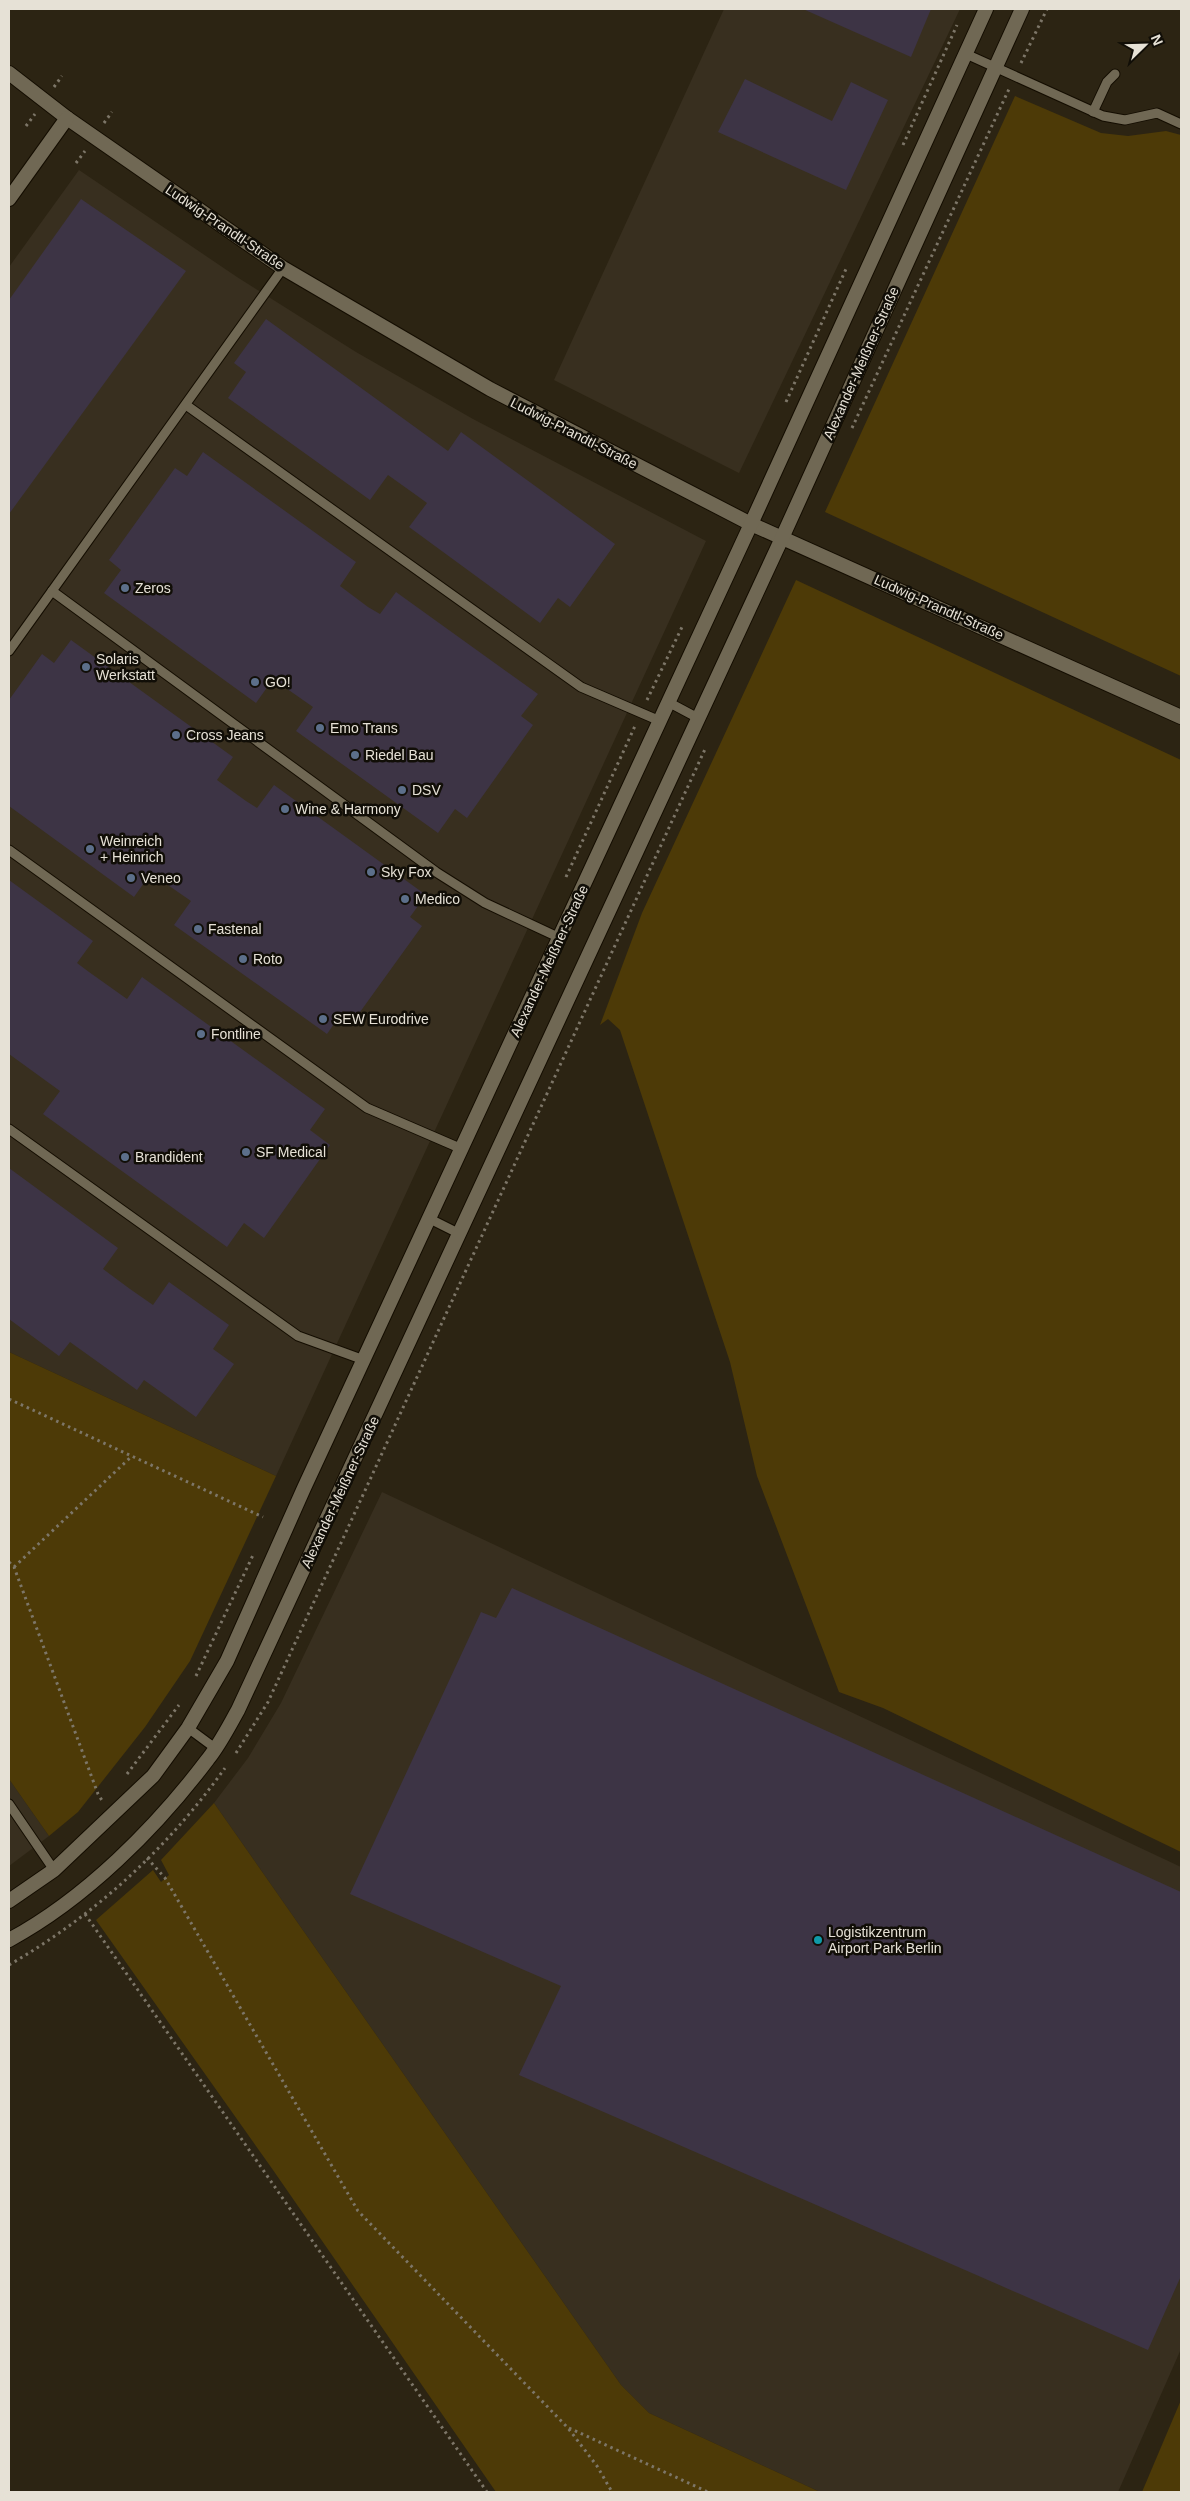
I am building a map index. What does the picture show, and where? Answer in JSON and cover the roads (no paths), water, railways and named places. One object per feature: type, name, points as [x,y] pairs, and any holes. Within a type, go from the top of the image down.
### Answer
[{"type":"street","name":"Alexander-Meißner-Straße","points":[[9,1901],[54,1870],[153,1776],[188,1728],[227,1661],[986,9]]},
{"type":"street","name":"Alexander-Meißner-Straße","points":[[9,1940],[28,1930],[74,1897],[134,1844],[176,1798],[216,1748],[238,1710],[458,1232],[782,538],[1022,9]]},
{"type":"street","name":"Ludwig-Prandtl-Straße","points":[[9,73],[67,118],[283,268],[490,389],[751,524],[985,627],[1181,717]]},
{"type":"street","points":[[9,199],[67,118]]},
{"type":"lane","points":[[966,54],[1093,112],[1125,120],[1157,113],[1181,124]]},
{"type":"lane","points":[[1093,112],[1107,82],[1115,74]]},
{"type":"lane","points":[[9,651],[283,268]]},
{"type":"lane","points":[[186,405],[542,661],[581,687],[660,721]]},
{"type":"lane","points":[[52,591],[436,872],[485,903],[560,938]]},
{"type":"lane","points":[[668,702],[698,718]]},
{"type":"lane","points":[[9,850],[368,1108],[462,1149]]},
{"type":"lane","points":[[9,1129],[298,1336],[364,1360]]},
{"type":"lane","points":[[430,1219],[458,1232]]},
{"type":"lane","points":[[188,1728],[216,1748]]},
{"type":"lane","points":[[9,1804],[54,1870]]},
{"type":"place","name":"Zeros","points":[[125,588]]},
{"type":"place","name":"Solaris Werkstatt","points":[[86,667]]},
{"type":"place","name":"GO!","points":[[255,682]]},
{"type":"place","name":"Emo Trans","points":[[320,728]]},
{"type":"place","name":"Cross Jeans","points":[[176,735]]},
{"type":"place","name":"Riedel Bau","points":[[355,755]]},
{"type":"place","name":"DSV","points":[[402,790]]},
{"type":"place","name":"Wine & Harmony","points":[[285,809]]},
{"type":"place","name":"Weinreich + Heinrich","points":[[90,849]]},
{"type":"place","name":"Sky Fox","points":[[371,872]]},
{"type":"place","name":"Veneo","points":[[131,878]]},
{"type":"place","name":"Medico","points":[[405,899]]},
{"type":"place","name":"Fastenal","points":[[198,929]]},
{"type":"place","name":"Roto","points":[[243,959]]},
{"type":"place","name":"SEW Eurodrive","points":[[323,1019]]},
{"type":"place","name":"Fontline","points":[[201,1034]]},
{"type":"place","name":"SF Medical","points":[[246,1152]]},
{"type":"place","name":"Brandident","points":[[125,1157]]},
{"type":"place","name":"Logistikzentrum Airport Park Berlin","points":[[818,1940]]}]
